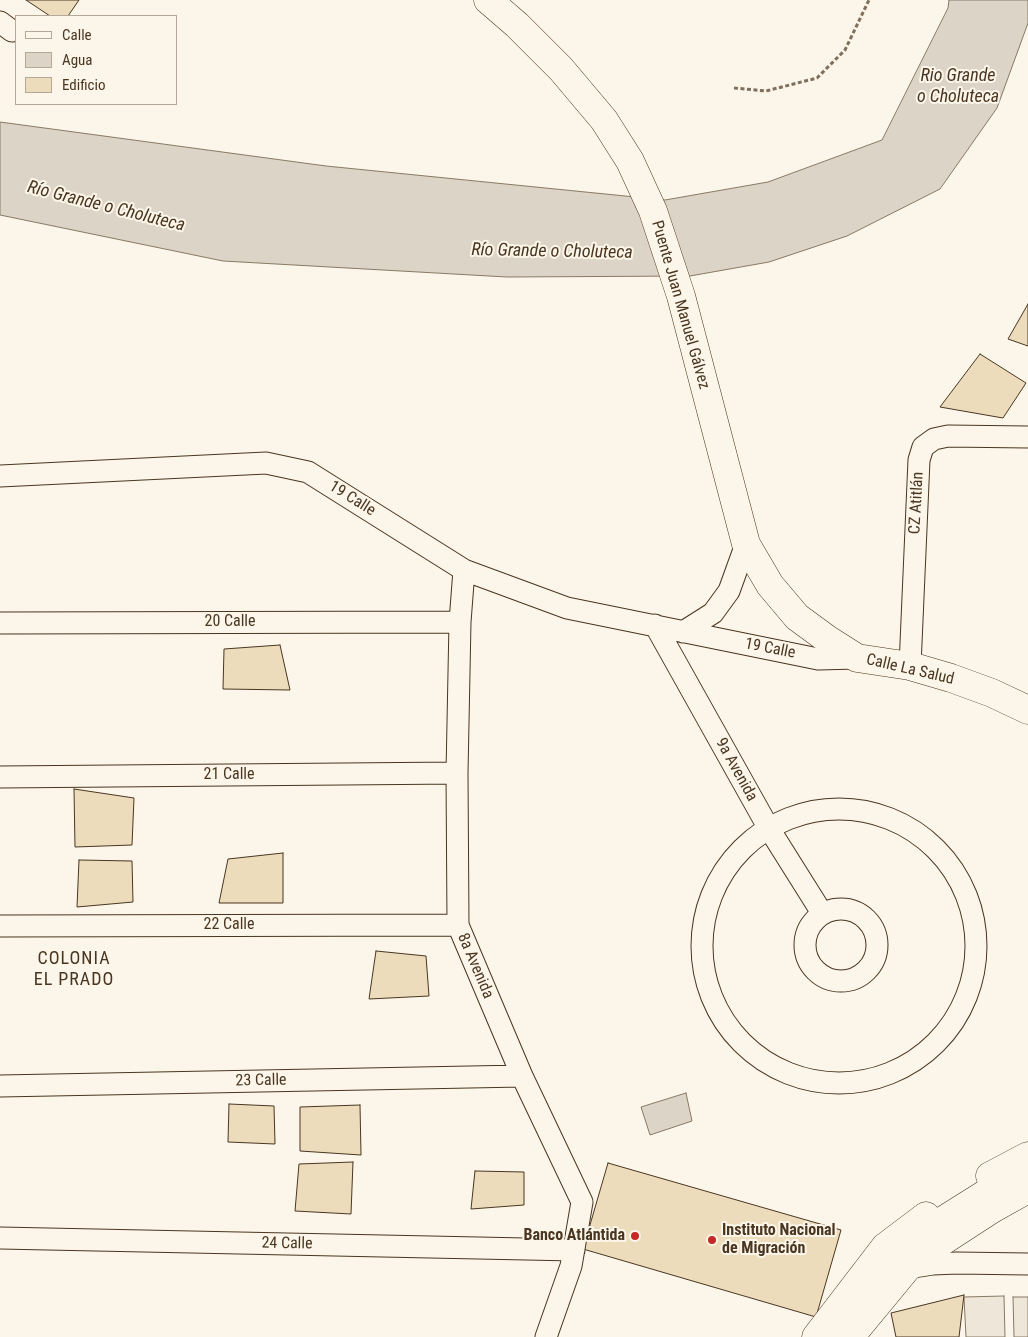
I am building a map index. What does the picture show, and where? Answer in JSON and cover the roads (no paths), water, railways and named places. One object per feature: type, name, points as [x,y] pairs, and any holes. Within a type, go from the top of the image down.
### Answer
[{"type":"main road","name":"Puente Juan Manuel Gálvez","points":[[488,0],[517,25],[561,69],[604,120],[630,161],[652,211],[681,296],[743,532]]},
{"type":"main road","name":"Calle La Salud","points":[[743,532],[770,585],[798,618],[857,658],[910,666],[951,678],[992,692],[1028,710]]},
{"type":"main road","points":[[816,1337],[885,1248],[930,1212],[1028,1156]]},
{"type":"main road","points":[[832,1337],[851,1310],[891,1261],[931,1228],[985,1194],[1028,1171]]},
{"type":"main road","points":[[850,1337],[907,1268],[932,1248],[992,1209],[1028,1189]]},
{"type":"street","name":"CZ Atitlán","points":[[910,666],[919,460],[923,447],[934,439],[948,436],[1028,437]]},
{"type":"street","name":"19 Calle","points":[[0,476],[266,463],[308,472],[464,570],[567,608],[818,659],[857,658]]},
{"type":"street","points":[[683,632],[713,613],[730,591],[743,532]]},
{"type":"street","name":"8a Avenida","points":[[464,570],[460,622],[457,773],[458,925],[522,1076],[582,1202],[571,1266],[546,1337]]},
{"type":"street","name":"20 Calle","points":[[0,622],[460,622]]},
{"type":"street","name":"9a Avenida","points":[[655,625],[768,827],[822,913]]},
{"type":"street","name":"21 Calle","points":[[0,776],[457,773]]},
{"type":"street","points":[[857,809],[901,823],[938,849],[964,887],[977,930],[977,940],[975,976],[958,1018],[928,1053],[888,1076],[844,1085],[798,1079],[758,1058],[725,1026],[705,985],[700,939],[710,895],[733,856],[768,827],[811,811],[857,809]]},
{"type":"street","name":"22 Calle","points":[[0,926],[458,925]]},
{"type":"street","name":"23 Calle","points":[[0,1086],[522,1076]]},
{"type":"street","points":[[955,1234],[959,1247],[965,1256],[976,1264]]},
{"type":"street","name":"24 Calle","points":[[0,1238],[574,1250]]},
{"type":"street","points":[[907,1268],[934,1264],[1028,1264]]},
{"type":"water","points":[[949,0],[1028,0],[1028,23],[997,108],[940,189],[847,236],[769,262],[690,276],[507,277],[223,261],[0,215],[0,122],[326,166],[665,200],[768,182],[882,140],[948,8]]},
{"type":"water","points":[[686,1093],[692,1121],[650,1135],[641,1107]]},
{"type":"place","name":"Banco Atlántida","points":[[635,1236]]},
{"type":"place","name":"Instituto Nacional de Migración","points":[[712,1240]]},
{"type":"district","name":"COLONIA EL PRADO","points":[[74,970]]},
{"type":"water label","name":"Rio Grande o Choluteca","points":[[958,86]]},
{"type":"water label","name":"Río Grande o Choluteca","points":[[106,207]]},
{"type":"water label","name":"Río Grande o Choluteca","points":[[552,252]]}]
